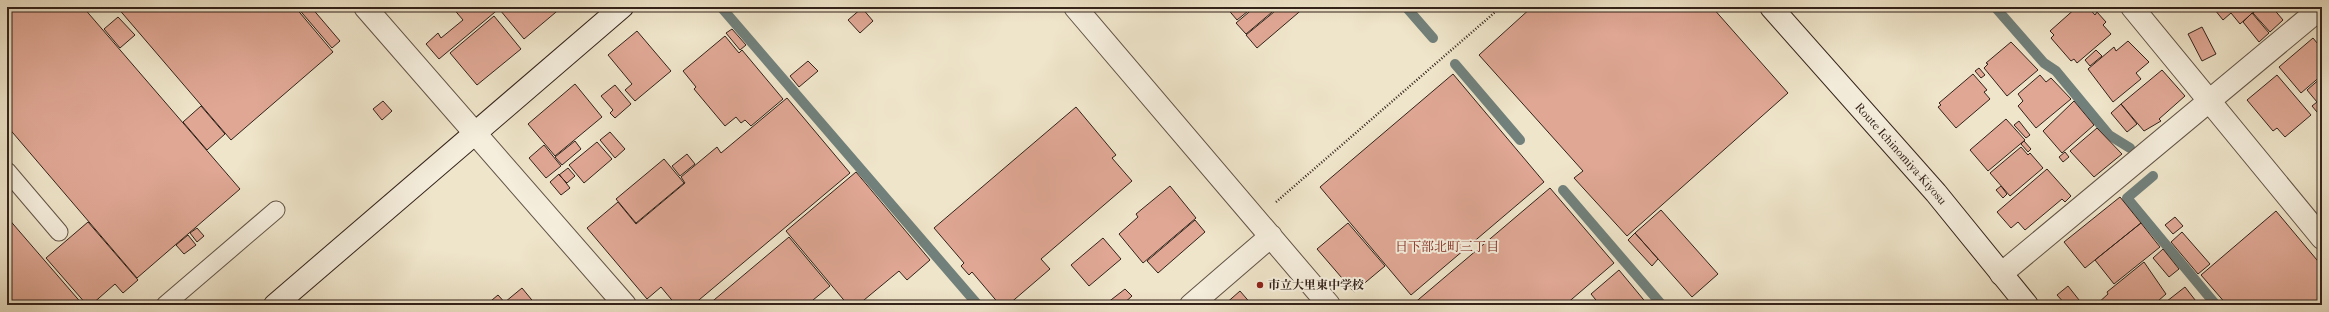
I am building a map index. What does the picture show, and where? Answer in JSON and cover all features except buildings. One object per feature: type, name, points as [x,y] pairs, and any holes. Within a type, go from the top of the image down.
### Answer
[{"type":"street","points":[[365,7],[477,133],[625,305]]},
{"type":"street","points":[[275,305],[622,7]]},
{"type":"street","points":[[1075,7],[1329,305]]},
{"type":"street","name":"Route Ichinomiya-Kiyosu","points":[[1771,7],[1936,193],[2027,305]]},
{"type":"street","points":[[2132,7],[2322,238]]},
{"type":"street","points":[[2001,274],[2322,8]]},
{"type":"street","points":[[1191,305],[1271,236]]},
{"type":"lane","points":[[7,171],[58,232]]},
{"type":"lane","points":[[165,305],[276,210]]},
{"type":"path","points":[[1256,219],[1501,7]]},
{"type":"waterway","points":[[721,7],[978,305]]},
{"type":"waterway","points":[[1406,7],[1433,38]]},
{"type":"waterway","points":[[1995,7],[2044,63],[2056,71],[2109,135],[2130,148]]},
{"type":"waterway","points":[[1455,64],[1520,140]]},
{"type":"waterway","points":[[2153,176],[2127,198],[2216,305]]},
{"type":"waterway","points":[[1563,190],[1662,305]]},
{"type":"place","name":"市立大里東中学校","points":[[1260,285]]},
{"type":"district","name":"日下部北町三丁目","points":[[1447,246]]}]
